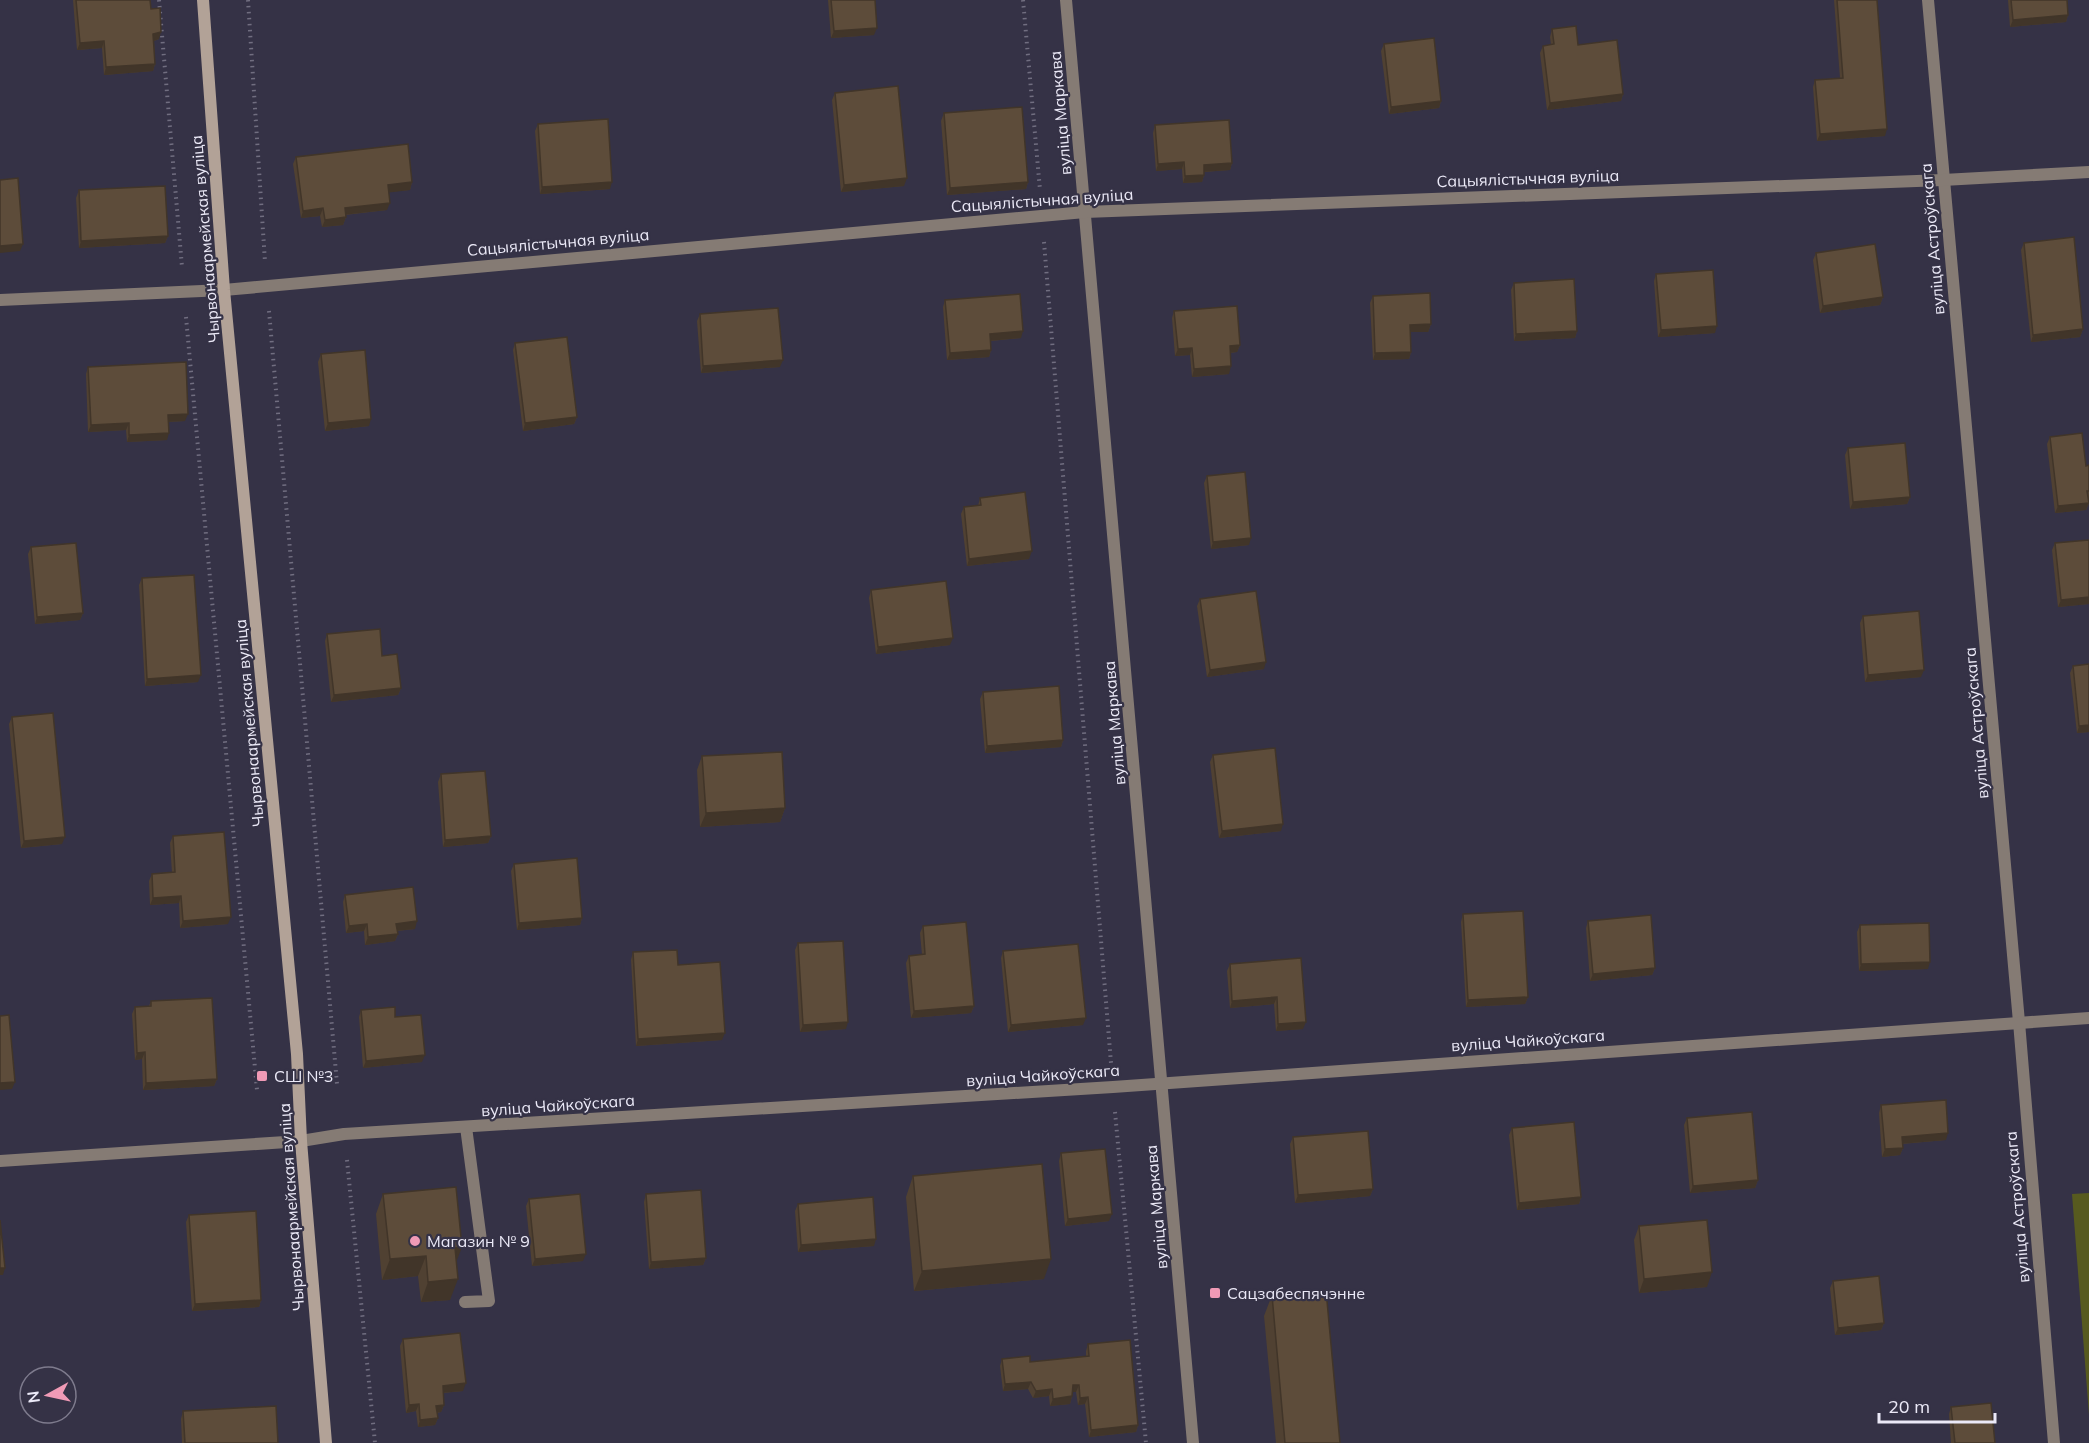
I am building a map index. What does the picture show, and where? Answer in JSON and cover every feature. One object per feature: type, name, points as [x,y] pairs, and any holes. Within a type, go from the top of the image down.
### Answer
[{"type":"main road","name":"Чырвонаармейская вуліца","points":[[203,0],[224,290],[296,1042],[301,1141],[326,1443]]},
{"type":"street","name":"вуліца Маркава","points":[[1066,0],[1192,1443]]},
{"type":"street","name":"вуліца Астроўскага","points":[[1928,0],[2054,1443]]},
{"type":"street","name":"Сацыялістычная вуліца","points":[[0,300],[224,290],[1042,214],[1943,180],[2089,172]]},
{"type":"street","name":"вуліца Чайкоўскага","points":[[0,1161],[301,1141],[344,1134],[1113,1087],[2089,1018]]},
{"type":"street","points":[[465,1302],[489,1301],[466,1127]]},
{"type":"path","points":[[159,0],[181,256]]},
{"type":"path","points":[[248,0],[265,256]]},
{"type":"path","points":[[1023,0],[1113,1087],[1146,1443]]},
{"type":"path","points":[[271,328],[337,1084]]},
{"type":"path","points":[[187,335],[256,1090]]},
{"type":"path","points":[[344,1134],[375,1443]]},
{"type":"green space","points":[[2089,1193],[2089,1415],[2072,1194]]},
{"type":"building","points":[[76,0],[150,0],[151,9],[160,8],[161,32],[153,34],[155,64],[106,67],[104,41],[80,43]]},
{"type":"building","points":[[831,0],[875,0],[877,28],[834,31]]},
{"type":"building","points":[[1837,0],[1877,0],[1887,129],[1820,134],[1815,80],[1843,78]]},
{"type":"building","points":[[2011,0],[2067,0],[2068,15],[2013,20]]},
{"type":"building","points":[[1576,26],[1578,45],[1617,40],[1623,94],[1550,103],[1543,46],[1554,44],[1552,29]]},
{"type":"building","points":[[1434,38],[1441,101],[1391,107],[1384,44]]},
{"type":"building","points":[[898,86],[907,178],[844,185],[835,93]]},
{"type":"building","points":[[1022,107],[1028,182],[950,188],[944,113]]},
{"type":"building","points":[[608,119],[612,182],[542,187],[538,124]]},
{"type":"building","points":[[1229,120],[1232,163],[1204,165],[1204,175],[1185,176],[1184,162],[1158,164],[1155,125]]},
{"type":"building","points":[[408,144],[412,182],[388,185],[390,203],[345,208],[346,217],[325,220],[323,208],[303,211],[296,157]]},
{"type":"building","points":[[18,178],[23,244],[0,246],[0,180]]},
{"type":"building","points":[[165,186],[168,236],[81,241],[79,190]]},
{"type":"building","points":[[2074,237],[2083,329],[2033,335],[2024,243]]},
{"type":"building","points":[[1875,244],[1883,297],[1823,306],[1816,253]]},
{"type":"building","points":[[1713,270],[1717,326],[1661,330],[1656,274]]},
{"type":"building","points":[[1574,279],[1577,331],[1516,334],[1514,283]]},
{"type":"building","points":[[1430,293],[1431,324],[1410,325],[1411,352],[1375,353],[1373,296]]},
{"type":"building","points":[[1020,294],[1023,331],[990,334],[991,350],[950,353],[945,300]]},
{"type":"building","points":[[1237,306],[1240,345],[1230,346],[1231,366],[1194,369],[1192,348],[1178,349],[1174,311]]},
{"type":"building","points":[[778,308],[783,360],[703,366],[700,314]]},
{"type":"building","points":[[567,337],[577,417],[525,423],[515,343]]},
{"type":"building","points":[[365,350],[371,419],[328,423],[321,354]]},
{"type":"building","points":[[186,362],[188,414],[168,415],[169,433],[129,435],[129,423],[91,425],[88,367]]},
{"type":"building","points":[[2082,433],[2086,466],[2089,465],[2089,491],[2087,491],[2089,503],[2058,506],[2050,437]]},
{"type":"building","points":[[1905,443],[1910,497],[1853,502],[1848,448]]},
{"type":"building","points":[[1245,472],[1251,538],[1213,542],[1207,476]]},
{"type":"building","points":[[1025,492],[1032,551],[969,559],[964,507],[981,505],[980,498]]},
{"type":"building","points":[[2089,540],[2089,597],[2061,600],[2055,543]]},
{"type":"building","points":[[76,543],[83,613],[37,617],[31,547]]},
{"type":"building","points":[[194,575],[201,675],[147,679],[142,578]]},
{"type":"building","points":[[946,581],[953,638],[878,647],[871,590]]},
{"type":"building","points":[[1256,591],[1266,662],[1210,670],[1200,599]]},
{"type":"building","points":[[1919,611],[1924,670],[1868,675],[1863,616]]},
{"type":"building","points":[[380,629],[382,656],[397,654],[401,688],[334,695],[327,634]]},
{"type":"building","points":[[2089,664],[2089,725],[2079,726],[2073,666]]},
{"type":"building","points":[[1059,686],[1063,740],[987,746],[983,692]]},
{"type":"building","points":[[53,713],[65,837],[24,841],[12,717]]},
{"type":"building","points":[[1275,748],[1283,824],[1222,831],[1213,755]]},
{"type":"building","points":[[782,752],[785,808],[706,813],[702,756]]},
{"type":"building","points":[[485,771],[491,836],[445,840],[441,774]]},
{"type":"building","points":[[224,832],[231,917],[183,921],[181,896],[153,898],[152,874],[175,872],[173,836]]},
{"type":"building","points":[[577,858],[582,918],[519,923],[514,864]]},
{"type":"building","points":[[413,887],[417,921],[396,924],[398,934],[368,937],[367,924],[349,926],[345,895]]},
{"type":"building","points":[[1523,911],[1528,997],[1468,1000],[1463,914]]},
{"type":"building","points":[[1651,915],[1655,968],[1593,974],[1588,921]]},
{"type":"building","points":[[966,922],[974,1006],[914,1011],[909,956],[925,954],[923,926]]},
{"type":"building","points":[[1929,923],[1930,962],[1861,964],[1860,925]]},
{"type":"building","points":[[843,941],[848,1022],[803,1025],[798,943]]},
{"type":"building","points":[[1078,944],[1086,1018],[1011,1025],[1003,951]]},
{"type":"building","points":[[677,950],[678,965],[720,962],[725,1033],[638,1039],[633,952]]},
{"type":"building","points":[[1301,958],[1306,1022],[1278,1024],[1277,997],[1232,1001],[1230,964]]},
{"type":"building","points":[[212,998],[217,1079],[146,1083],[145,1052],[137,1053],[135,1007],[151,1006],[151,1001]]},
{"type":"building","points":[[395,1007],[395,1017],[421,1015],[425,1055],[366,1061],[361,1010]]},
{"type":"building","points":[[9,1015],[15,1082],[0,1083],[0,1016]]},
{"type":"building","points":[[1946,1100],[1948,1133],[1902,1137],[1903,1148],[1885,1149],[1881,1105]]},
{"type":"building","points":[[1752,1112],[1758,1180],[1693,1186],[1687,1118]]},
{"type":"building","points":[[1574,1122],[1581,1197],[1519,1203],[1512,1128]]},
{"type":"building","points":[[1368,1131],[1373,1189],[1298,1195],[1293,1137]]},
{"type":"building","points":[[1105,1149],[1112,1214],[1068,1219],[1061,1153]]},
{"type":"building","points":[[1042,1164],[1051,1259],[922,1271],[913,1176]]},
{"type":"building","name":"Магазин № 9","points":[[456,1187],[462,1247],[455,1248],[458,1279],[428,1282],[426,1256],[390,1259],[383,1194]]},
{"type":"building","points":[[701,1190],[706,1258],[651,1262],[646,1194]]},
{"type":"building","points":[[580,1194],[586,1254],[535,1259],[529,1199]]},
{"type":"building","points":[[873,1197],[876,1239],[801,1245],[798,1204]]},
{"type":"building","points":[[256,1211],[261,1300],[195,1304],[189,1215]]},
{"type":"building","points":[[0,1220],[5,1268],[0,1268]]},
{"type":"building","points":[[1707,1220],[1712,1272],[1644,1279],[1639,1226]]},
{"type":"building","points":[[1879,1276],[1884,1323],[1838,1328],[1833,1281]]},
{"type":"building","points":[[1326,1290],[1340,1443],[1285,1443],[1272,1295]]},
{"type":"building","points":[[460,1333],[466,1383],[443,1386],[444,1405],[436,1406],[438,1418],[420,1420],[419,1404],[409,1405],[403,1339]]},
{"type":"building","points":[[1130,1340],[1138,1425],[1091,1430],[1088,1397],[1080,1398],[1079,1385],[1073,1385],[1072,1396],[1053,1399],[1052,1389],[1036,1391],[1031,1382],[1005,1384],[1002,1359],[1030,1356],[1030,1362],[1089,1356],[1088,1344]]},
{"type":"building","points":[[1991,1403],[1995,1443],[1955,1443],[1951,1407]]},
{"type":"building","points":[[276,1406],[278,1443],[185,1443],[183,1411]]},
{"type":"place","name":"СШ №3","points":[[262,1076]]},
{"type":"place","name":"Магазин № 9","points":[[415,1241]]},
{"type":"place","name":"Сацзабеспячэнне","points":[[1215,1293]]}]
